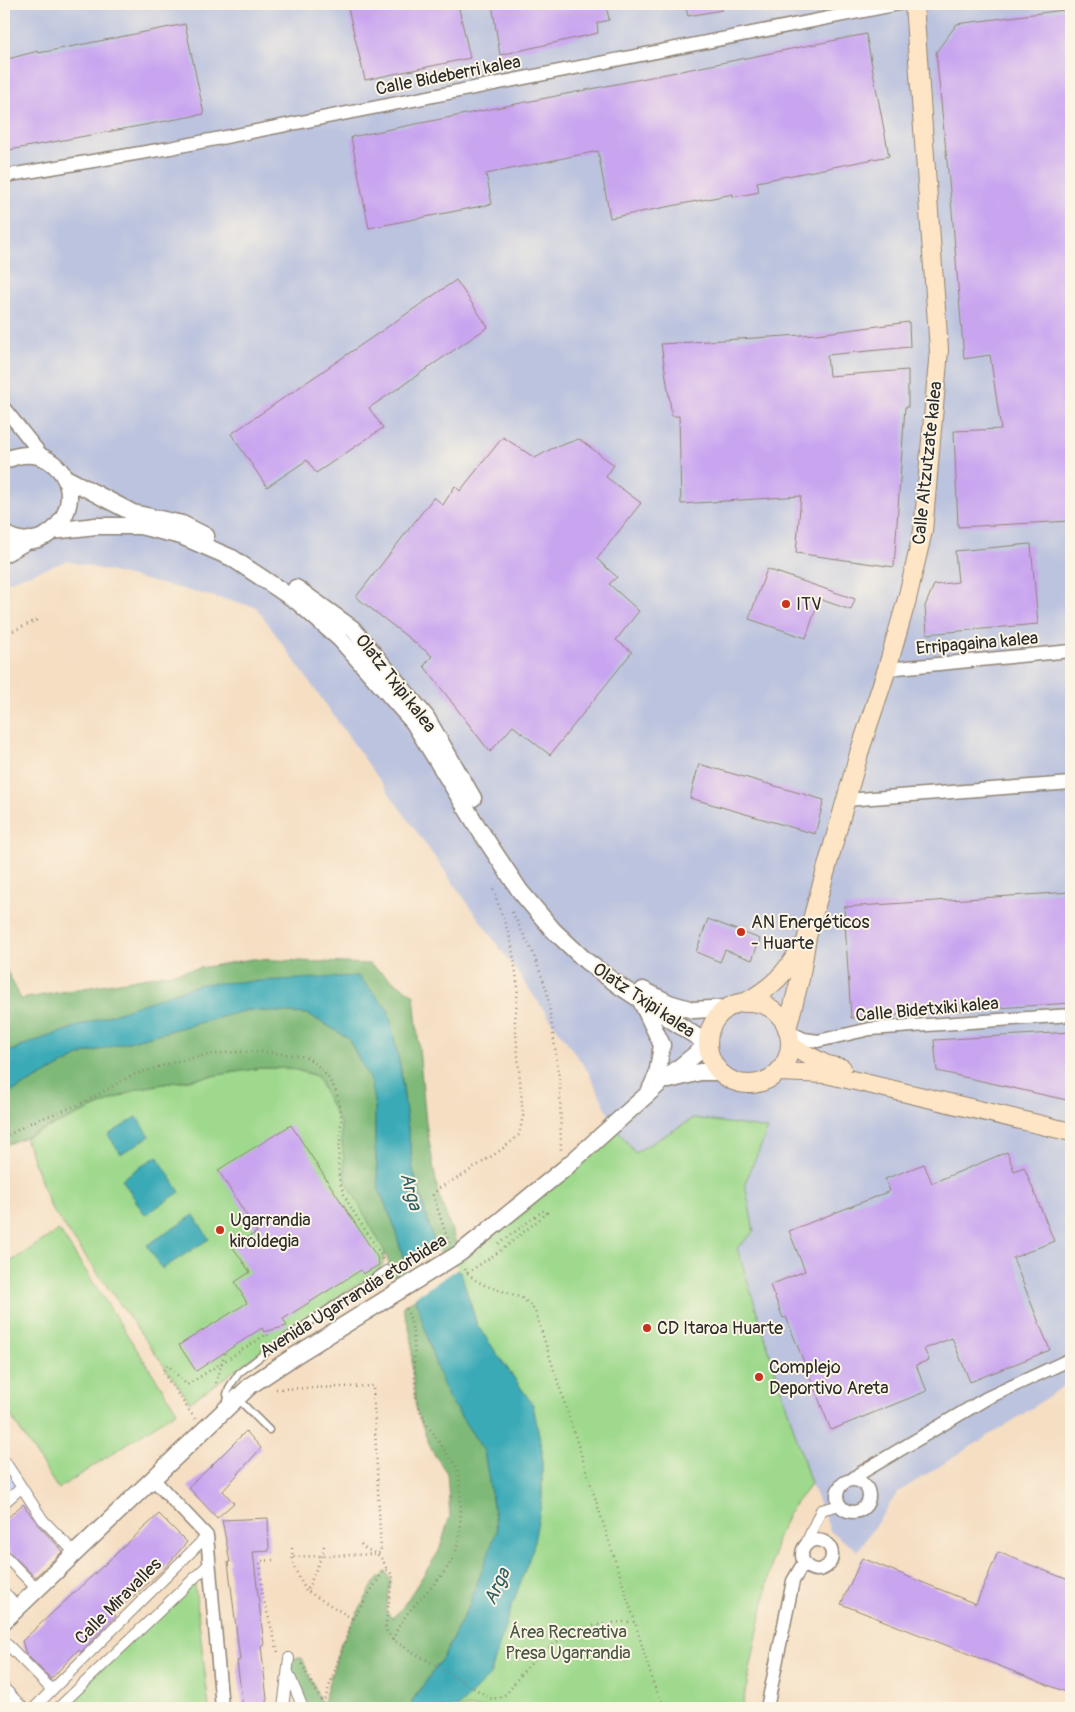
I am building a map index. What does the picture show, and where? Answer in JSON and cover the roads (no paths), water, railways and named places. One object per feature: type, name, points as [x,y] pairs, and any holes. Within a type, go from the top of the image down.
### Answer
[{"type":"main road","name":"Calle Altzutzate kalea","points":[[807,937],[860,750],[887,669],[907,599],[923,531],[939,350],[914,4]]},
{"type":"main road","points":[[807,937],[789,1036],[787,1060],[779,1072],[768,1080],[755,1084],[740,1084],[727,1078],[720,1072],[710,1057],[708,1044],[709,1033],[713,1023],[720,1014],[769,988],[779,979],[794,960],[807,937]]},
{"type":"main road","points":[[736,1005],[762,1004],[772,1009],[780,1016],[789,1036],[828,1065],[1071,1120]]},
{"type":"main road","points":[[779,1072],[826,1074],[1071,1132]]},
{"type":"street","name":"Calle Bideberri kalea","points":[[4,176],[170,148],[899,4]]},
{"type":"street","points":[[4,408],[44,458]]},
{"type":"street","points":[[4,461],[23,454],[44,458]]},
{"type":"street","name":"Olatz Txipi kalea","points":[[44,458],[59,469],[64,477],[133,513],[182,524],[253,559],[293,585],[353,630],[426,716],[523,881],[563,927],[610,969],[634,986],[669,1003],[693,1010],[736,1005]]},
{"type":"street","points":[[52,531],[64,518],[69,500],[68,488],[64,477]]},
{"type":"street","name":"Olatz Txipi kalea","points":[[29,540],[42,538],[52,531],[96,526],[140,526],[181,536],[232,558],[298,602],[340,639],[414,723],[520,891],[553,930],[586,961],[708,1044]]},
{"type":"street","points":[[4,534],[17,540],[29,540]]},
{"type":"street","points":[[4,554],[29,540]]},
{"type":"street","name":"Erripagaina kalea","points":[[887,669],[1071,651]]},
{"type":"street","points":[[846,800],[1071,783]]},
{"type":"street","points":[[640,999],[662,1045],[657,1075],[648,1094]]},
{"type":"street","name":"Calle Bidetxiki kalea","points":[[789,1036],[818,1041],[870,1029],[1071,1015]]},
{"type":"street","name":"Avenida Ugarrandia etorbidea","points":[[4,1621],[251,1385],[460,1253],[564,1169],[660,1083],[708,1044]]},
{"type":"street","name":"Avenida Ugarrandia etorbidea","points":[[660,1083],[679,1076],[700,1072],[720,1072]]},
{"type":"street","points":[[767,1708],[793,1581],[821,1510],[839,1498],[843,1484],[987,1398],[1071,1359]]},
{"type":"street","points":[[4,1460],[44,1520],[75,1553]]},
{"type":"street","points":[[839,1498],[848,1512],[858,1512],[863,1509],[870,1496],[866,1486],[866,1476],[873,1466]]},
{"type":"street","points":[[153,1479],[207,1536],[222,1708]]},
{"type":"street","points":[[851,1480],[857,1480],[866,1486]]},
{"type":"street","points":[[4,1503],[21,1488]]},
{"type":"street","name":"Calle Miravalles","points":[[34,1708],[207,1536]]},
{"type":"street","points":[[4,1555],[37,1589]]},
{"type":"street","name":"Calle Miravalles","points":[[58,1708],[209,1564]]},
{"type":"street","points":[[4,1592],[18,1607]]},
{"type":"street","points":[[4,1641],[52,1690]]},
{"type":"street","points":[[283,1708],[288,1658]]},
{"type":"street","points":[[287,1671],[303,1708]]},
{"type":"street","points":[[4,1688],[23,1708]]},
{"type":"lane","points":[[269,1430],[227,1394],[239,1373],[387,1269]]},
{"type":"water","name":"Arga","points":[[358,976],[388,1009],[400,1066],[413,1170],[438,1256],[461,1273],[477,1325],[533,1405],[542,1450],[542,1499],[533,1548],[507,1620],[490,1676],[457,1708],[411,1708],[412,1701],[444,1656],[470,1603],[497,1530],[484,1451],[448,1397],[437,1369],[392,1220],[379,1190],[375,1146],[375,1107],[370,1080],[348,1038],[308,1014],[247,1010],[83,1054],[4,1096],[4,1054],[32,1042],[200,984]]},
{"type":"water","points":[[137,1117],[150,1136],[121,1154],[108,1135]]},
{"type":"water","points":[[157,1156],[180,1192],[145,1215],[122,1179]]},
{"type":"water","points":[[194,1215],[209,1239],[162,1269],[147,1245]]},
{"type":"place","name":"ITV","points":[[786,604]]},
{"type":"place","name":"AN Energéticos - Huarte","points":[[741,932]]},
{"type":"place","name":"Ugarrandia kiroldegia","points":[[220,1230]]},
{"type":"place","name":"CD Itaroa Huarte","points":[[647,1328]]},
{"type":"place","name":"Complejo Deportivo Areta","points":[[759,1377]]},
{"type":"park label","name":"Área Recreativa Presa Ugarrandia","points":[[568,1642]]}]
